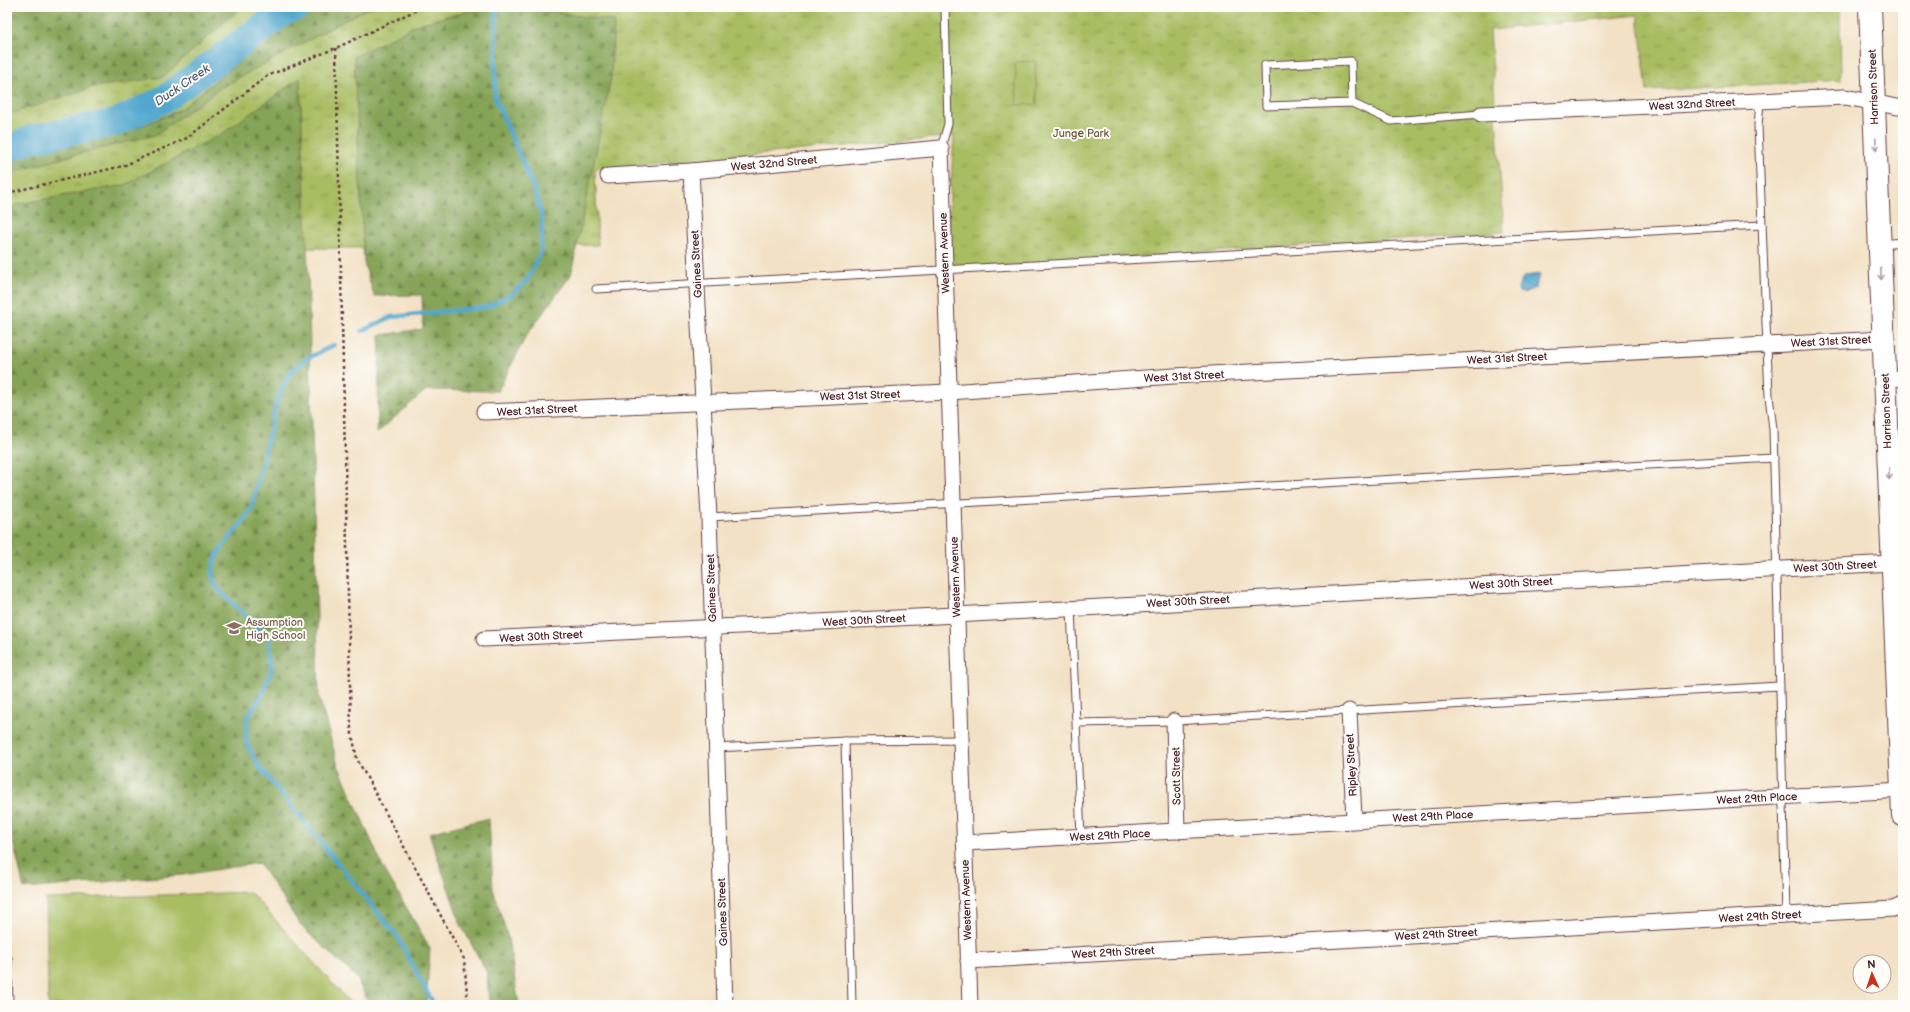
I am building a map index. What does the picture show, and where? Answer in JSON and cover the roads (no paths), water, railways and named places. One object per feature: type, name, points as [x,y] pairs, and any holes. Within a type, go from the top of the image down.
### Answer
[{"type":"highway","name":"Harrison Street","points":[[1870,7],[1883,339],[1894,378],[1894,509],[1892,563],[1899,633],[1903,815]]},
{"type":"street","name":"West 32nd Street","points":[[1481,114],[1845,97],[1903,108]]},
{"type":"street","name":"West 32nd Street","points":[[608,176],[691,171],[941,148]]},
{"type":"street","name":"Western Avenue","points":[[941,148],[970,1005]]},
{"type":"street","name":"Gaines Street","points":[[691,171],[708,517],[725,1005]]},
{"type":"street","name":"West 31st Street","points":[[484,412],[949,392],[1174,376],[1883,339]]},
{"type":"street","name":"West 30th Street","points":[[484,639],[956,616],[1071,608],[1776,568],[1892,563]]},
{"type":"street","name":"Ripley Street","points":[[1349,711],[1354,820]]},
{"type":"street","name":"Scott Street","points":[[1174,721],[1177,831]]},
{"type":"street","name":"West 29th Place","points":[[964,843],[1902,790]]},
{"type":"street","name":"West 29th Street","points":[[968,960],[1893,910],[1903,905]]},
{"type":"lane","points":[[941,148],[948,124],[945,7]]},
{"type":"lane","points":[[1352,102],[1351,61],[1264,65],[1266,106],[1352,102],[1391,121],[1481,114]]},
{"type":"lane","points":[[1760,101],[1758,126],[1767,345],[1774,458],[1786,915]]},
{"type":"lane","points":[[596,289],[1762,226]]},
{"type":"lane","points":[[1879,244],[1903,242]]},
{"type":"lane","points":[[708,517],[1774,458]]},
{"type":"lane","points":[[1071,608],[1081,837]]},
{"type":"lane","points":[[1077,723],[1174,721],[1779,686]]},
{"type":"lane","points":[[716,748],[845,741],[961,740]]},
{"type":"lane","points":[[845,741],[852,1005]]},
{"type":"lane","points":[[8,958],[9,1005]]},
{"type":"water","points":[[1539,274],[1540,276],[1538,278],[1536,288],[1523,293],[1519,292],[1518,288],[1524,276]]},
{"type":"waterway","name":"Duck Creek","points":[[7,149],[32,139],[117,122],[164,99],[285,11],[297,7]]},
{"type":"waterway","points":[[362,331],[391,317],[487,307],[512,294],[528,279],[541,251],[542,219],[535,191],[495,98],[496,7]]},
{"type":"waterway","points":[[334,345],[306,359],[289,374],[277,400],[251,510],[217,555],[212,572],[215,586],[269,638],[272,668],[262,694],[247,718],[246,742],[258,765],[397,936],[434,1005]]},
{"type":"place","name":"Assumption High School","points":[[234,628]]},
{"type":"park label","name":"Junge Park","points":[[1081,133]]}]
